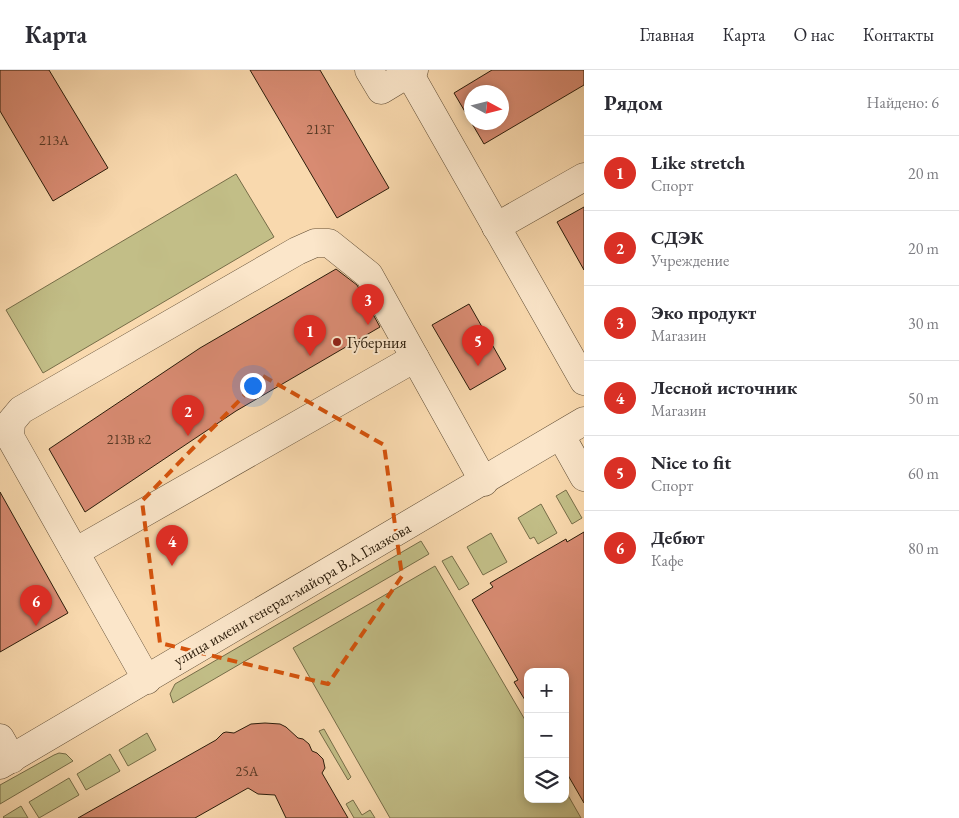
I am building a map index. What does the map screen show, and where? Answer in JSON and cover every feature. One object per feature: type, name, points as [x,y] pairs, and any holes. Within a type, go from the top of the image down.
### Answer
[{"type":"street","points":[[369,70],[381,90],[411,72],[496,227],[584,381]]},
{"type":"street","points":[[496,227],[584,177]]},
{"type":"street","points":[[147,680],[10,436],[10,422],[20,410],[297,251],[314,243],[329,243],[369,275],[484,482]]},
{"type":"street","points":[[75,552],[415,358]]},
{"type":"street","name":"улица имени генерал-майора В.А.Глазкова","points":[[4,754],[147,680],[584,421]]},
{"type":"street","points":[[561,436],[584,477]]},
{"type":"highlighted area","points":[[263,376],[384,445],[402,576],[328,684],[160,643],[142,501]]},
{"type":"shaded area","points":[[236,174],[274,237],[43,373],[6,310]]},
{"type":"shaded area","points":[[566,490],[582,518],[572,524],[556,496]]},
{"type":"shaded area","points":[[541,504],[557,533],[538,544],[534,537],[530,539],[518,518]]},
{"type":"shaded area","points":[[491,533],[507,562],[483,575],[467,547]]},
{"type":"shaded area","points":[[421,541],[429,554],[173,703],[170,694],[175,684]]},
{"type":"shaded area","points":[[452,556],[469,584],[459,590],[442,561]]},
{"type":"shaded area","points":[[435,566],[524,718],[524,803],[569,803],[569,797],[581,818],[390,818],[293,648]]},
{"type":"shaded area","points":[[324,729],[351,777],[348,780],[319,731]]},
{"type":"shaded area","points":[[147,733],[156,750],[128,766],[119,750]]},
{"type":"shaded area","points":[[59,753],[66,754],[73,761],[0,804],[0,785]]},
{"type":"shaded area","points":[[110,754],[120,771],[86,790],[77,774]]},
{"type":"shaded area","points":[[69,778],[79,795],[39,818],[29,802]]},
{"type":"shaded area","points":[[353,800],[362,815],[370,810],[375,818],[354,818],[346,804]]},
{"type":"shaded area","points":[[21,806],[28,818],[3,817]]},
{"type":"building","points":[[0,70],[49,70],[108,168],[53,201],[0,111]]},
{"type":"building","points":[[250,70],[320,70],[389,188],[337,218]]},
{"type":"building","points":[[492,70],[584,70],[584,85],[509,129],[509,85],[467,85]]},
{"type":"building","points":[[464,87],[464,110],[454,93]]},
{"type":"building","points":[[476,130],[508,130],[484,144]]},
{"type":"building","points":[[584,207],[584,270],[557,222]]},
{"type":"building","points":[[336,269],[357,285],[380,327],[236,411],[85,512],[49,449],[200,348]]},
{"type":"building","points":[[469,304],[506,369],[470,390],[432,325]]},
{"type":"building","points":[[0,492],[68,613],[0,652]]},
{"type":"building","points":[[584,532],[584,803],[569,777],[569,668],[524,668],[524,698],[514,682],[518,680],[472,600],[493,587],[490,583],[566,539],[567,542]]},
{"type":"building","points":[[251,724],[280,724],[286,727],[298,738],[303,739],[309,744],[312,751],[323,759],[325,768],[322,773],[348,818],[286,818],[275,795],[258,794],[248,788],[195,818],[78,818],[216,740],[223,733],[234,733]]},
{"type":"place","name":"Эко продукт","points":[[368,325]]},
{"type":"place","name":"Губерния","points":[[337,342]]},
{"type":"place","name":"Like stretch","points":[[310,356]]},
{"type":"place","name":"Nice to fit","points":[[478,366]]},
{"type":"place","name":"СДЭК","points":[[188,436]]},
{"type":"place","name":"Лесной источник","points":[[172,566]]},
{"type":"place","name":"Дебют","points":[[36,626]]}]
